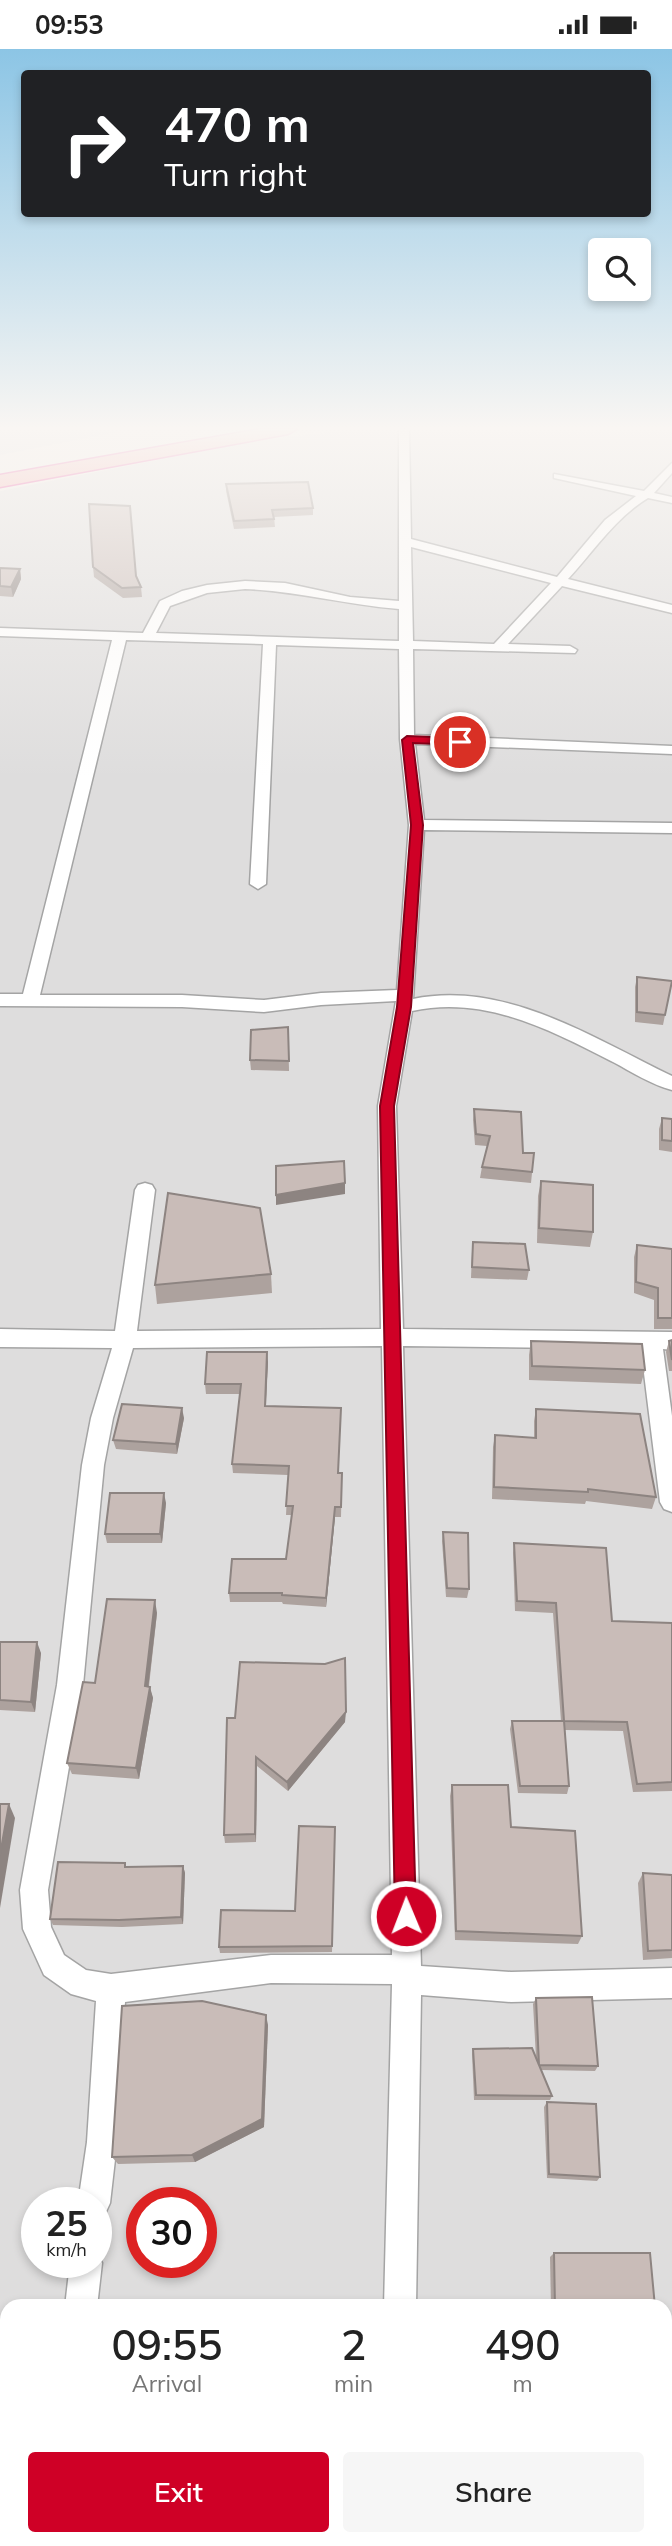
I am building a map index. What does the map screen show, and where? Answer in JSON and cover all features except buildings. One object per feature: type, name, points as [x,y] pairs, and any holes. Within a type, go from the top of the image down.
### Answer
[{"type":"street","points":[[400,2299],[407,1975],[390,1337],[387,1106],[405,1001],[417,825],[407,740],[406,546]]},
{"type":"street","points":[[423,546],[672,609]]},
{"type":"street","points":[[497,648],[590,546]]},
{"type":"street","points":[[147,636],[166,604],[187,594],[207,589],[285,587],[349,601],[407,606]]},
{"type":"street","points":[[0,632],[570,650]]},
{"type":"street","points":[[30,1001],[120,636]]},
{"type":"street","points":[[258,884],[270,640]]},
{"type":"street","points":[[407,740],[672,750]]},
{"type":"street","points":[[417,825],[583,826],[640,830],[672,828]]},
{"type":"street","points":[[0,1000],[182,1001],[264,1006],[321,999],[455,999],[499,1007],[568,1033],[672,1084]]},
{"type":"street","points":[[145,1190],[125,1340],[102,1418],[93,1465],[70,1685],[34,1890],[37,1929],[54,1965],[81,1984],[111,1989],[271,1969],[407,1975],[511,1987],[672,1983]]},
{"type":"street","points":[[0,1338],[125,1340],[390,1337],[661,1341],[672,1502]]},
{"type":"street","points":[[96,2187],[102,2142],[111,1989]]},
{"type":"street","points":[[82,2299],[84,2278]]},
{"type":"shaded area","points":[[0,546],[672,546],[672,2299],[0,2299]]},
{"type":"route","points":[[406,1916],[390,1337],[387,1106],[404,1007],[417,825],[407,740],[460,742]]}]
